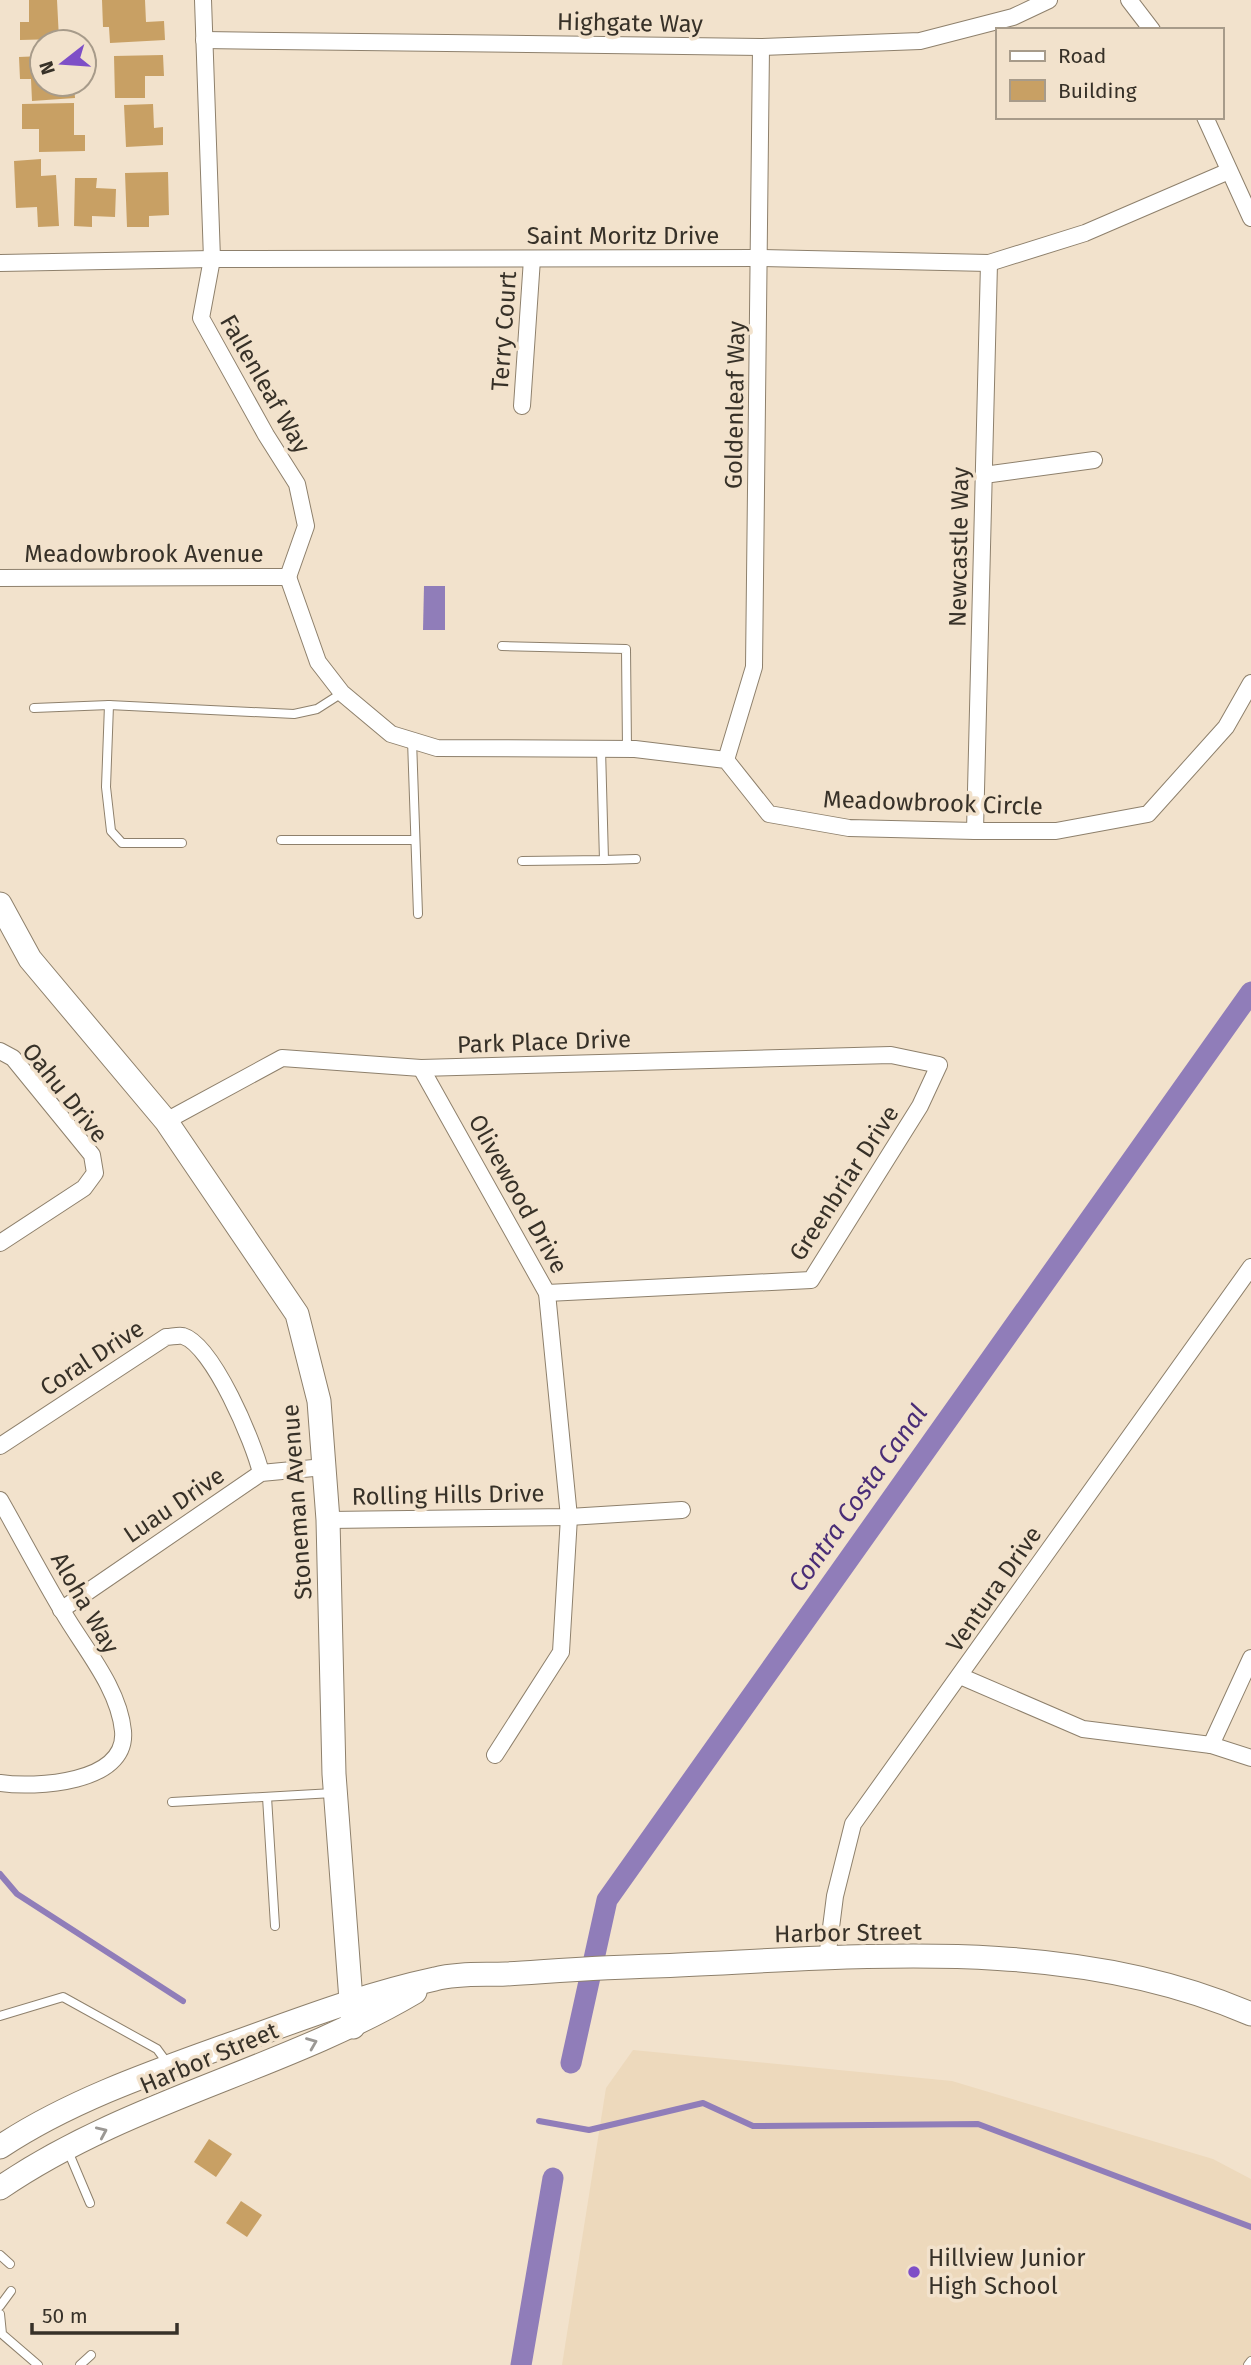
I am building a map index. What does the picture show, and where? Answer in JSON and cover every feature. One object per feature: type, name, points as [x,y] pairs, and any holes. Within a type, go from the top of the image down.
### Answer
[{"type":"street","name":"Fallenleaf Way","points":[[203,0],[212,259],[201,318],[265,435],[297,484],[306,527],[288,577]]},
{"type":"street","name":"Highgate Way","points":[[204,40],[761,47],[920,41],[1013,17],[1049,0]]},
{"type":"street","points":[[1129,0],[1150,28]]},
{"type":"street","name":"Goldenleaf Way","points":[[726,760],[754,667],[761,47]]},
{"type":"street","points":[[1206,119],[1251,218]]},
{"type":"street","name":"Saint Moritz Drive","points":[[0,263],[212,259],[760,258],[989,263],[1085,233],[1229,171]]},
{"type":"street","name":"Terry Court","points":[[522,406],[532,259]]},
{"type":"street","name":"Newcastle Way","points":[[975,831],[989,263]]},
{"type":"street","points":[[984,475],[1094,460]]},
{"type":"street","points":[[288,577],[318,662],[342,693],[391,734],[437,747],[627,749],[726,760]]},
{"type":"street","name":"Meadowbrook Avenue","points":[[0,578],[288,577]]},
{"type":"street","name":"Meadowbrook Circle","points":[[726,760],[769,814],[849,828],[1056,831],[1148,814],[1226,727],[1251,683]]},
{"type":"street","name":"Stoneman Avenue","points":[[0,904],[30,959],[166,1121],[297,1314],[319,1401],[328,1520],[336,1793],[353,2027]]},
{"type":"street","name":"Oahu Drive","points":[[0,1051],[13,1058],[92,1156],[95,1172],[84,1188],[0,1243]]},
{"type":"street","name":"Park Place Drive","points":[[166,1121],[282,1058],[421,1068],[891,1055],[939,1065]]},
{"type":"street","name":"Greenbriar Drive","points":[[547,1293],[811,1280],[920,1106],[939,1065]]},
{"type":"street","name":"Olivewood Drive","points":[[421,1068],[547,1293],[569,1517],[561,1652],[495,1755]]},
{"type":"street","name":"Ventura Drive","points":[[827,1959],[835,1896],[853,1824],[1251,1267]]},
{"type":"street","name":"Coral Drive","points":[[0,1446],[166,1337],[182,1335],[198,1346],[241,1412],[254,1444],[261,1473]]},
{"type":"street","name":"Luau Drive","points":[[61,1610],[261,1473],[324,1467]]},
{"type":"street","name":"Aloha Way","points":[[0,1500],[61,1610],[113,1695],[123,1733],[117,1753],[103,1769],[81,1777],[24,1786],[0,1783]]},
{"type":"street","name":"Rolling Hills Drive","points":[[328,1520],[569,1517],[682,1510]]},
{"type":"street","points":[[1211,1745],[1251,1658]]},
{"type":"street","points":[[960,1676],[1083,1729],[1211,1745],[1251,1758]]},
{"type":"street","name":"Harbor Street","points":[[0,2147],[30,2127],[170,2066],[352,2000],[439,1978],[634,1966],[987,1957],[1061,1963],[1149,1979],[1217,1999],[1251,2014]]},
{"type":"street","name":"Harbor Street","points":[[0,2188],[45,2157],[173,2100],[353,2027],[439,1978]]},
{"type":"lane","points":[[502,646],[625,649],[627,749]]},
{"type":"lane","points":[[34,708],[109,705],[294,714],[317,709],[342,693]]},
{"type":"lane","points":[[109,705],[106,787],[111,831],[122,843],[182,844]]},
{"type":"lane","points":[[412,740],[418,914]]},
{"type":"lane","points":[[601,749],[604,860]]},
{"type":"lane","points":[[281,840],[415,840]]},
{"type":"lane","points":[[523,861],[636,859]]},
{"type":"lane","points":[[172,1802],[336,1793]]},
{"type":"lane","points":[[267,1797],[275,1927]]},
{"type":"lane","points":[[0,2016],[63,1997],[157,2049],[170,2066]]},
{"type":"lane","points":[[66,2148],[90,2203]]},
{"type":"lane","points":[[0,2255],[10,2264]]},
{"type":"lane","points":[[0,2306],[10,2291]]},
{"type":"lane","points":[[0,2314],[2,2334],[38,2365]]},
{"type":"lane","points":[[80,2365],[90,2355]]},
{"type":"shaded area","points":[[424,586],[445,586],[445,630],[423,630]]},
{"type":"shaded area","name":"Hillview Junior High School","points":[[633,2050],[952,2081],[1213,2159],[1251,2179],[1251,2365],[562,2365],[606,2088]]},
{"type":"building","points":[[29,0],[57,0],[58,28],[28,28],[28,40],[20,40],[20,22],[29,22]]},
{"type":"building","points":[[102,0],[145,0],[146,22],[164,21],[165,40],[110,43],[109,27],[103,27]]},
{"type":"building","points":[[163,55],[164,76],[145,76],[145,98],[115,98],[114,56]]},
{"type":"building","points":[[19,57],[28,57],[28,79],[20,79]]},
{"type":"building","points":[[32,98],[75,98],[32,101]]},
{"type":"building","points":[[74,103],[74,135],[85,135],[85,151],[39,152],[39,129],[22,129],[22,104]]},
{"type":"building","points":[[153,104],[154,128],[163,127],[163,145],[126,147],[124,105]]},
{"type":"building","points":[[41,159],[41,176],[56,175],[59,226],[38,227],[37,207],[16,208],[14,161]]},
{"type":"building","points":[[168,172],[169,215],[149,216],[149,227],[127,227],[125,173]]},
{"type":"building","points":[[75,178],[97,178],[96,188],[116,189],[115,217],[92,216],[92,227],[74,226]]},
{"type":"building","points":[[209,2139],[232,2154],[216,2177],[194,2162]]},
{"type":"building","points":[[241,2201],[262,2215],[247,2237],[226,2223]]},
{"type":"waterway","name":"Contra Costa Canal","points":[[571,2063],[607,1900],[1251,992]]},
{"type":"waterway","points":[[0,1874],[17,1894],[183,2001]]},
{"type":"waterway","points":[[539,2121],[589,2130],[703,2103],[753,2126],[978,2124],[1251,2227]]},
{"type":"waterway","name":"Contra Costa Canal","points":[[521,2365],[553,2178]]},
{"type":"place","name":"Hillview Junior High School","points":[[914,2272]]}]
